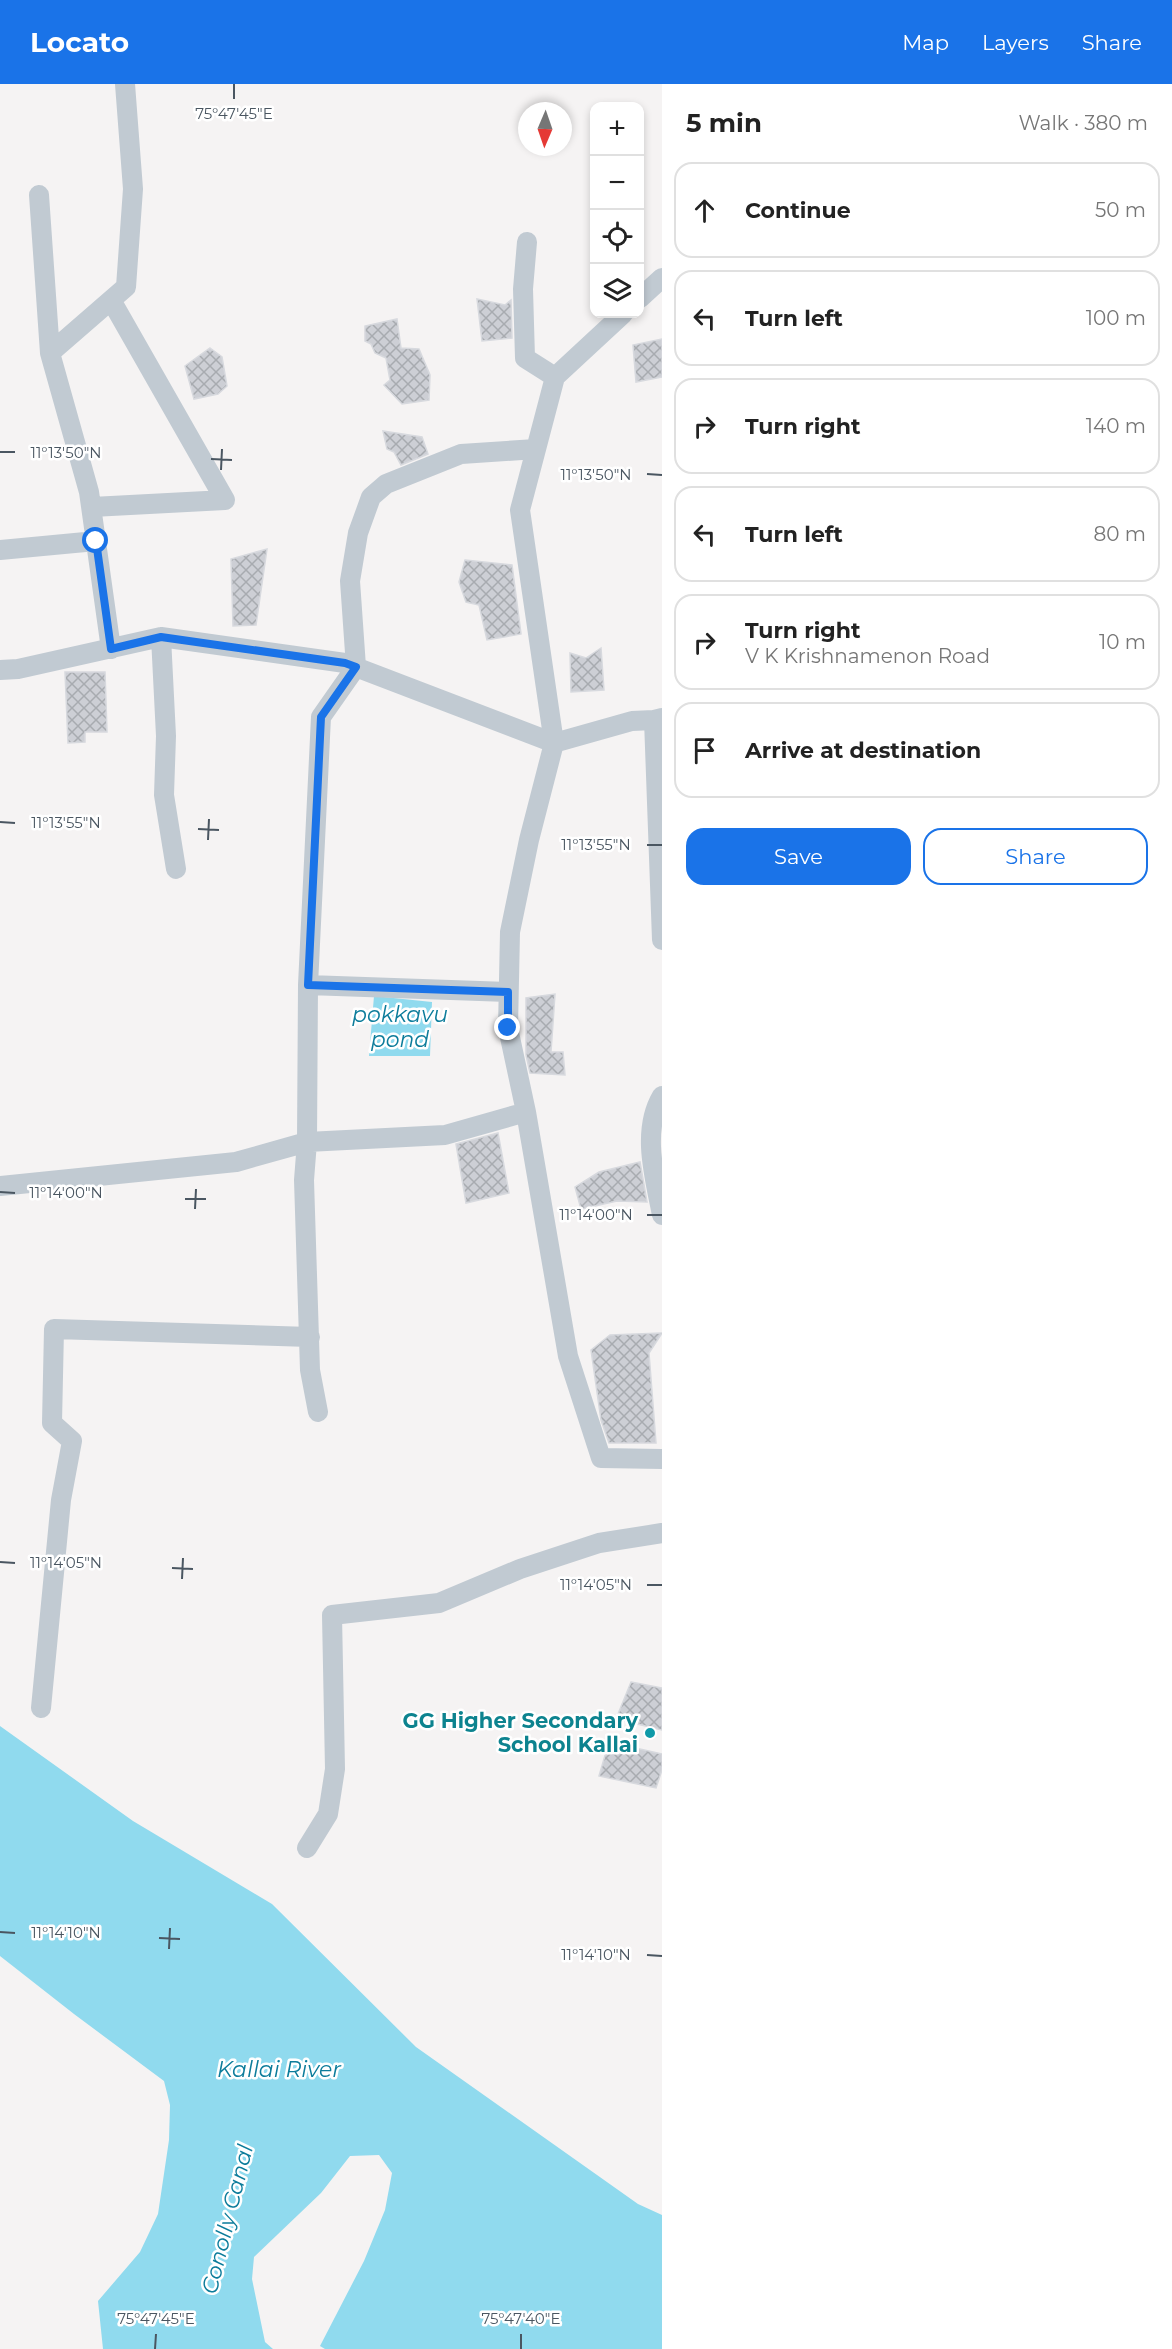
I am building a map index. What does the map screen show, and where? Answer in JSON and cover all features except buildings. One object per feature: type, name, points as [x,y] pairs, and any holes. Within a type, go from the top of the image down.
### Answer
[{"type":"street","points":[[50,353],[126,287],[133,189],[125,84]]},
{"type":"street","points":[[39,195],[50,353],[89,492],[111,649]]},
{"type":"street","points":[[527,242],[523,289],[525,358],[555,377]]},
{"type":"street","points":[[92,507],[225,500],[111,300]]},
{"type":"street","points":[[619,318],[555,377],[520,510],[554,743],[529,840],[510,932],[508,1028],[526,1112],[568,1356],[601,1458],[662,1459]]},
{"type":"street","points":[[318,1412],[310,1370],[304,1180],[308,1142],[308,985],[321,717],[356,667],[350,581],[358,533],[371,497],[386,484],[461,454],[536,449]]},
{"type":"street","points":[[0,550],[96,541]]},
{"type":"street","points":[[161,637],[166,736],[164,795],[176,868]]},
{"type":"street","points":[[0,670],[18,669],[161,637],[345,663],[554,743],[632,721],[658,719],[662,940]]},
{"type":"street","points":[[308,985],[508,992]]},
{"type":"street","points":[[662,1096],[654,1109],[651,1151],[662,1215]]},
{"type":"street","points":[[0,1186],[236,1162],[308,1142],[445,1135],[526,1112]]},
{"type":"street","points":[[41,1708],[61,1500],[72,1441],[52,1423],[54,1329],[310,1337]]},
{"type":"street","points":[[306,1848],[328,1814],[335,1769],[332,1615],[439,1603],[520,1569],[599,1543],[662,1533]]},
{"type":"water","name":"pokkavu pond","points":[[374,996],[432,1002],[430,1056],[369,1056]]},
{"type":"water","name":"Kallai River","points":[[0,1726],[133,1821],[272,1904],[416,2047],[638,2204],[662,2215],[662,2349],[325,2349],[320,2346],[364,2261],[385,2210],[392,2173],[379,2155],[350,2156],[321,2193],[254,2257],[252,2279],[265,2342],[273,2349],[103,2349],[98,2301],[140,2252],[158,2214],[169,2140],[170,2105],[164,2081],[0,1956]]},
{"type":"place","name":"GG Higher Secondary School Kallai","points":[[650,1733]]},
{"type":"route","points":[[96,541],[111,649],[161,637],[345,663],[356,667],[321,717],[308,985],[508,992],[508,1028]]},
{"type":"water label","name":"Conolly Canal","points":[[227,2219]]}]
